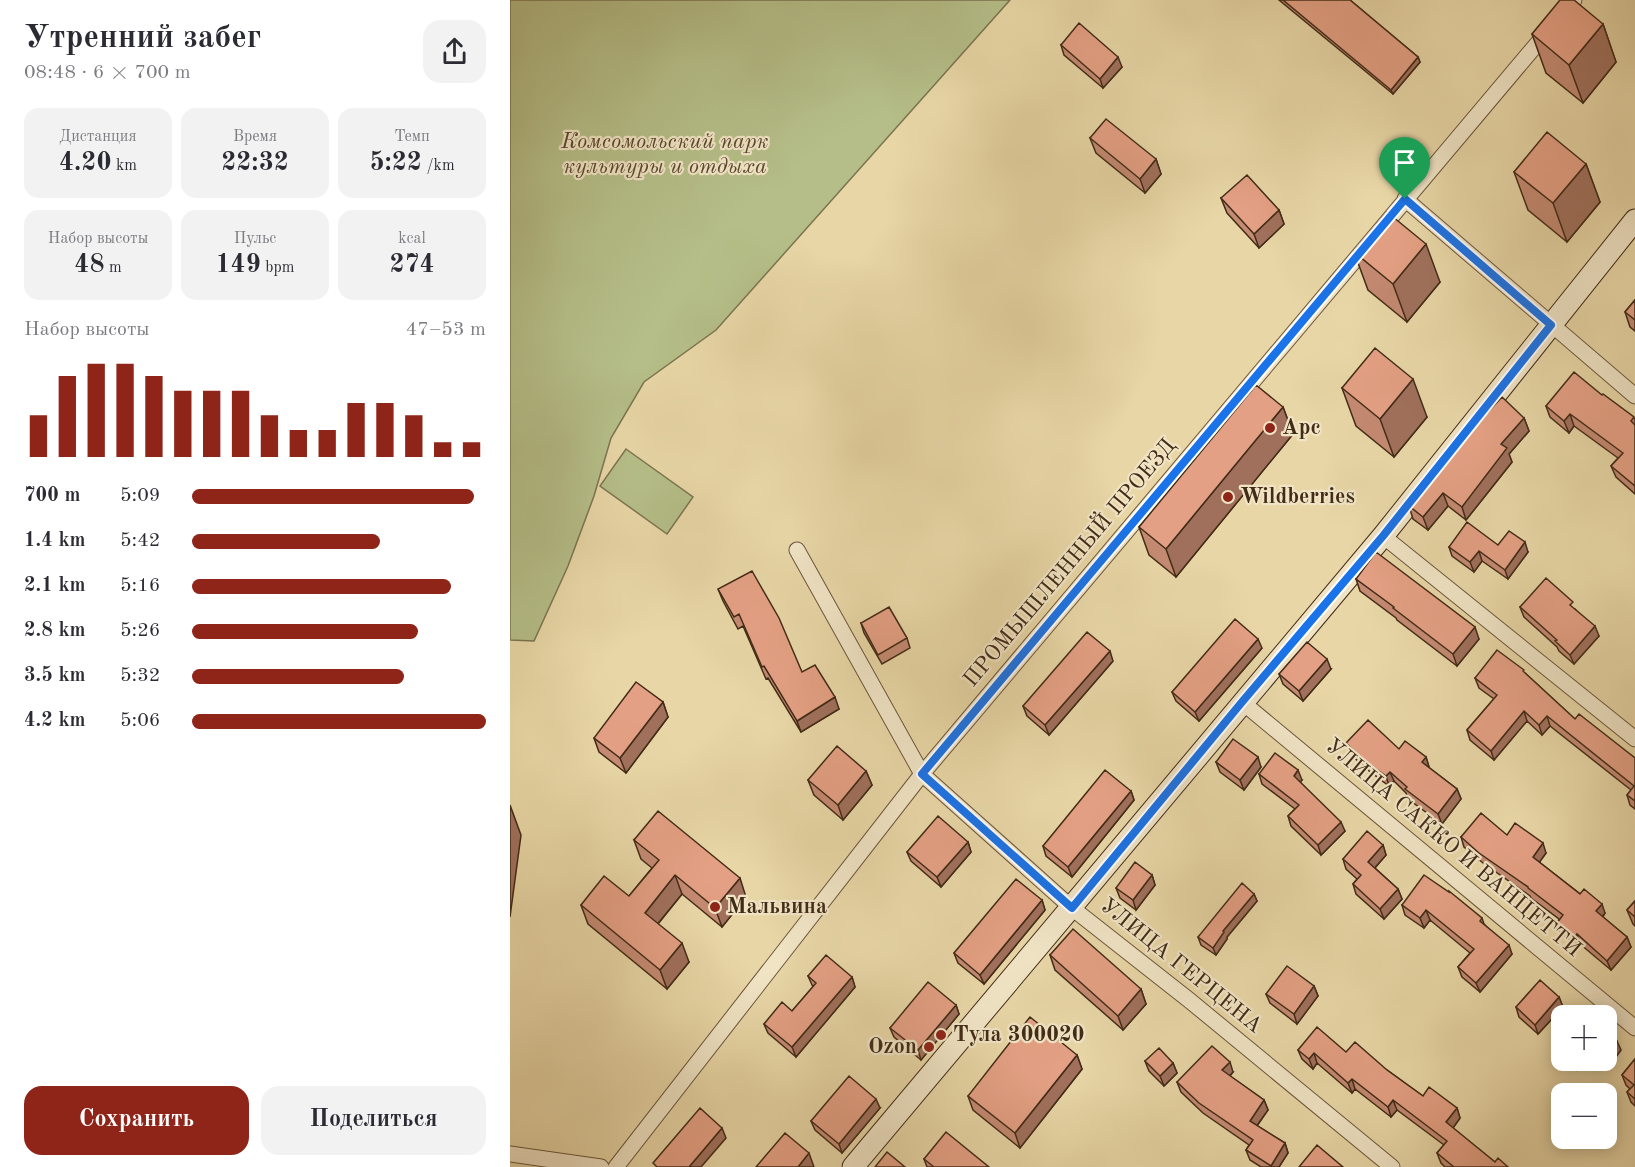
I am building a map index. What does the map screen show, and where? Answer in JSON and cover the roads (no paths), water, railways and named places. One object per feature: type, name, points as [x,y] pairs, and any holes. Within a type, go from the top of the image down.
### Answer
[{"type":"street","name":"ПРОМЫШЛЕННЫЙ ПРОЕЗД","points":[[616,1167],[922,774],[1574,0]]},
{"type":"street","points":[[1405,199],[1635,396]]},
{"type":"street","points":[[853,1167],[1383,536],[1635,220]]},
{"type":"street","points":[[1383,536],[1635,739]]},
{"type":"street","name":"УЛИЦА ГЕРЦЕНА","points":[[797,550],[922,774],[1072,908],[1392,1167]]},
{"type":"street","name":"УЛИЦА САККО И ВАНЦЕТТИ","points":[[1242,702],[1635,1028]]},
{"type":"street","points":[[510,1154],[601,1167]]},
{"type":"place","name":"Арс","points":[[1270,428]]},
{"type":"place","name":"Wildberries","points":[[1228,497]]},
{"type":"place","name":"Мальвина","points":[[715,907]]},
{"type":"place","name":"Тула 300020","points":[[941,1035]]},
{"type":"place","name":"Ozon","points":[[929,1047]]},
{"type":"park label","name":"Комсомольский парк культуры и отдыха","points":[[665,154]]}]
